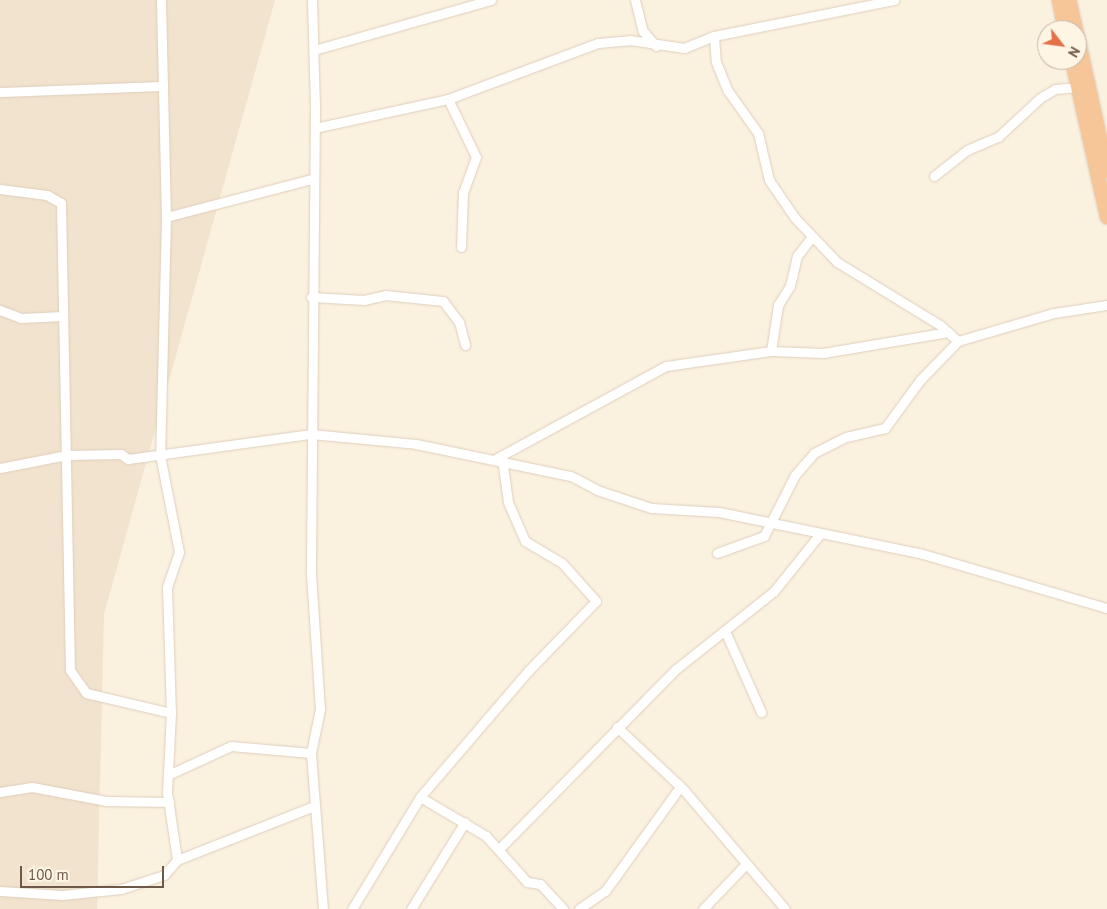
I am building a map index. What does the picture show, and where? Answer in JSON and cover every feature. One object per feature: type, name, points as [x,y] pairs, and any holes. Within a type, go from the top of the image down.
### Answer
[{"type":"highway","points":[[1059,0],[1063,20]]},
{"type":"highway","points":[[1069,0],[1074,20]]},
{"type":"highway","points":[[1074,70],[1107,217]]},
{"type":"highway","points":[[1085,70],[1107,171]]},
{"type":"street","points":[[161,0],[166,217],[160,455],[179,552],[167,587],[171,713],[168,775],[169,802],[177,860]]},
{"type":"street","points":[[312,0],[315,128],[312,180],[311,592],[320,709],[311,753],[323,909]]},
{"type":"street","points":[[314,50],[491,0]]},
{"type":"street","points":[[635,0],[643,31],[656,46]]},
{"type":"street","points":[[315,128],[448,100],[598,43],[630,40],[656,46],[684,48],[714,36],[894,0]]},
{"type":"street","points":[[714,36],[716,62],[728,91],[758,133],[769,180],[812,237],[864,282],[948,332],[958,341]]},
{"type":"street","points":[[0,92],[163,86]]},
{"type":"street","points":[[934,176],[967,150],[998,137],[1040,98],[1055,89],[1078,87]]},
{"type":"street","points":[[448,100],[476,157],[463,192],[461,247]]},
{"type":"street","points":[[166,217],[312,180]]},
{"type":"street","points":[[0,189],[47,194],[61,204],[70,670],[86,693],[171,713]]},
{"type":"street","points":[[770,351],[778,305],[790,286],[797,256],[812,237]]},
{"type":"street","points":[[311,297],[364,300],[385,295],[443,301],[459,322],[465,345]]},
{"type":"street","points":[[717,552],[758,540],[773,525],[795,475],[814,453],[846,437],[886,428],[920,380],[958,341],[1054,313],[1107,305]]},
{"type":"street","points":[[0,310],[21,318],[63,316]]},
{"type":"street","points":[[499,459],[666,366],[770,351],[823,353],[948,332]]},
{"type":"street","points":[[0,468],[67,455],[120,454],[128,459],[311,434],[416,444],[499,459],[571,476],[597,490],[651,508],[719,512],[773,525],[924,554],[1107,608]]},
{"type":"street","points":[[352,909],[420,797],[529,670],[596,601],[562,562],[525,541],[508,502],[499,459]]},
{"type":"street","points":[[499,849],[676,669],[774,591],[820,534]]},
{"type":"street","points":[[725,631],[761,712]]},
{"type":"street","points":[[617,727],[680,787],[745,865],[785,909]]},
{"type":"street","points":[[168,775],[231,746],[311,753]]},
{"type":"street","points":[[0,792],[32,787],[106,801],[169,802]]},
{"type":"street","points":[[579,909],[605,891],[680,787]]},
{"type":"street","points":[[420,797],[464,822],[499,849],[526,882],[540,884],[563,909]]},
{"type":"street","points":[[0,891],[96,894],[164,875],[177,860],[314,806]]},
{"type":"street","points":[[411,909],[464,822]]},
{"type":"street","points":[[703,909],[745,865]]},
{"type":"shaded area","points":[[0,0],[275,0],[104,614],[97,909],[0,909]]}]
